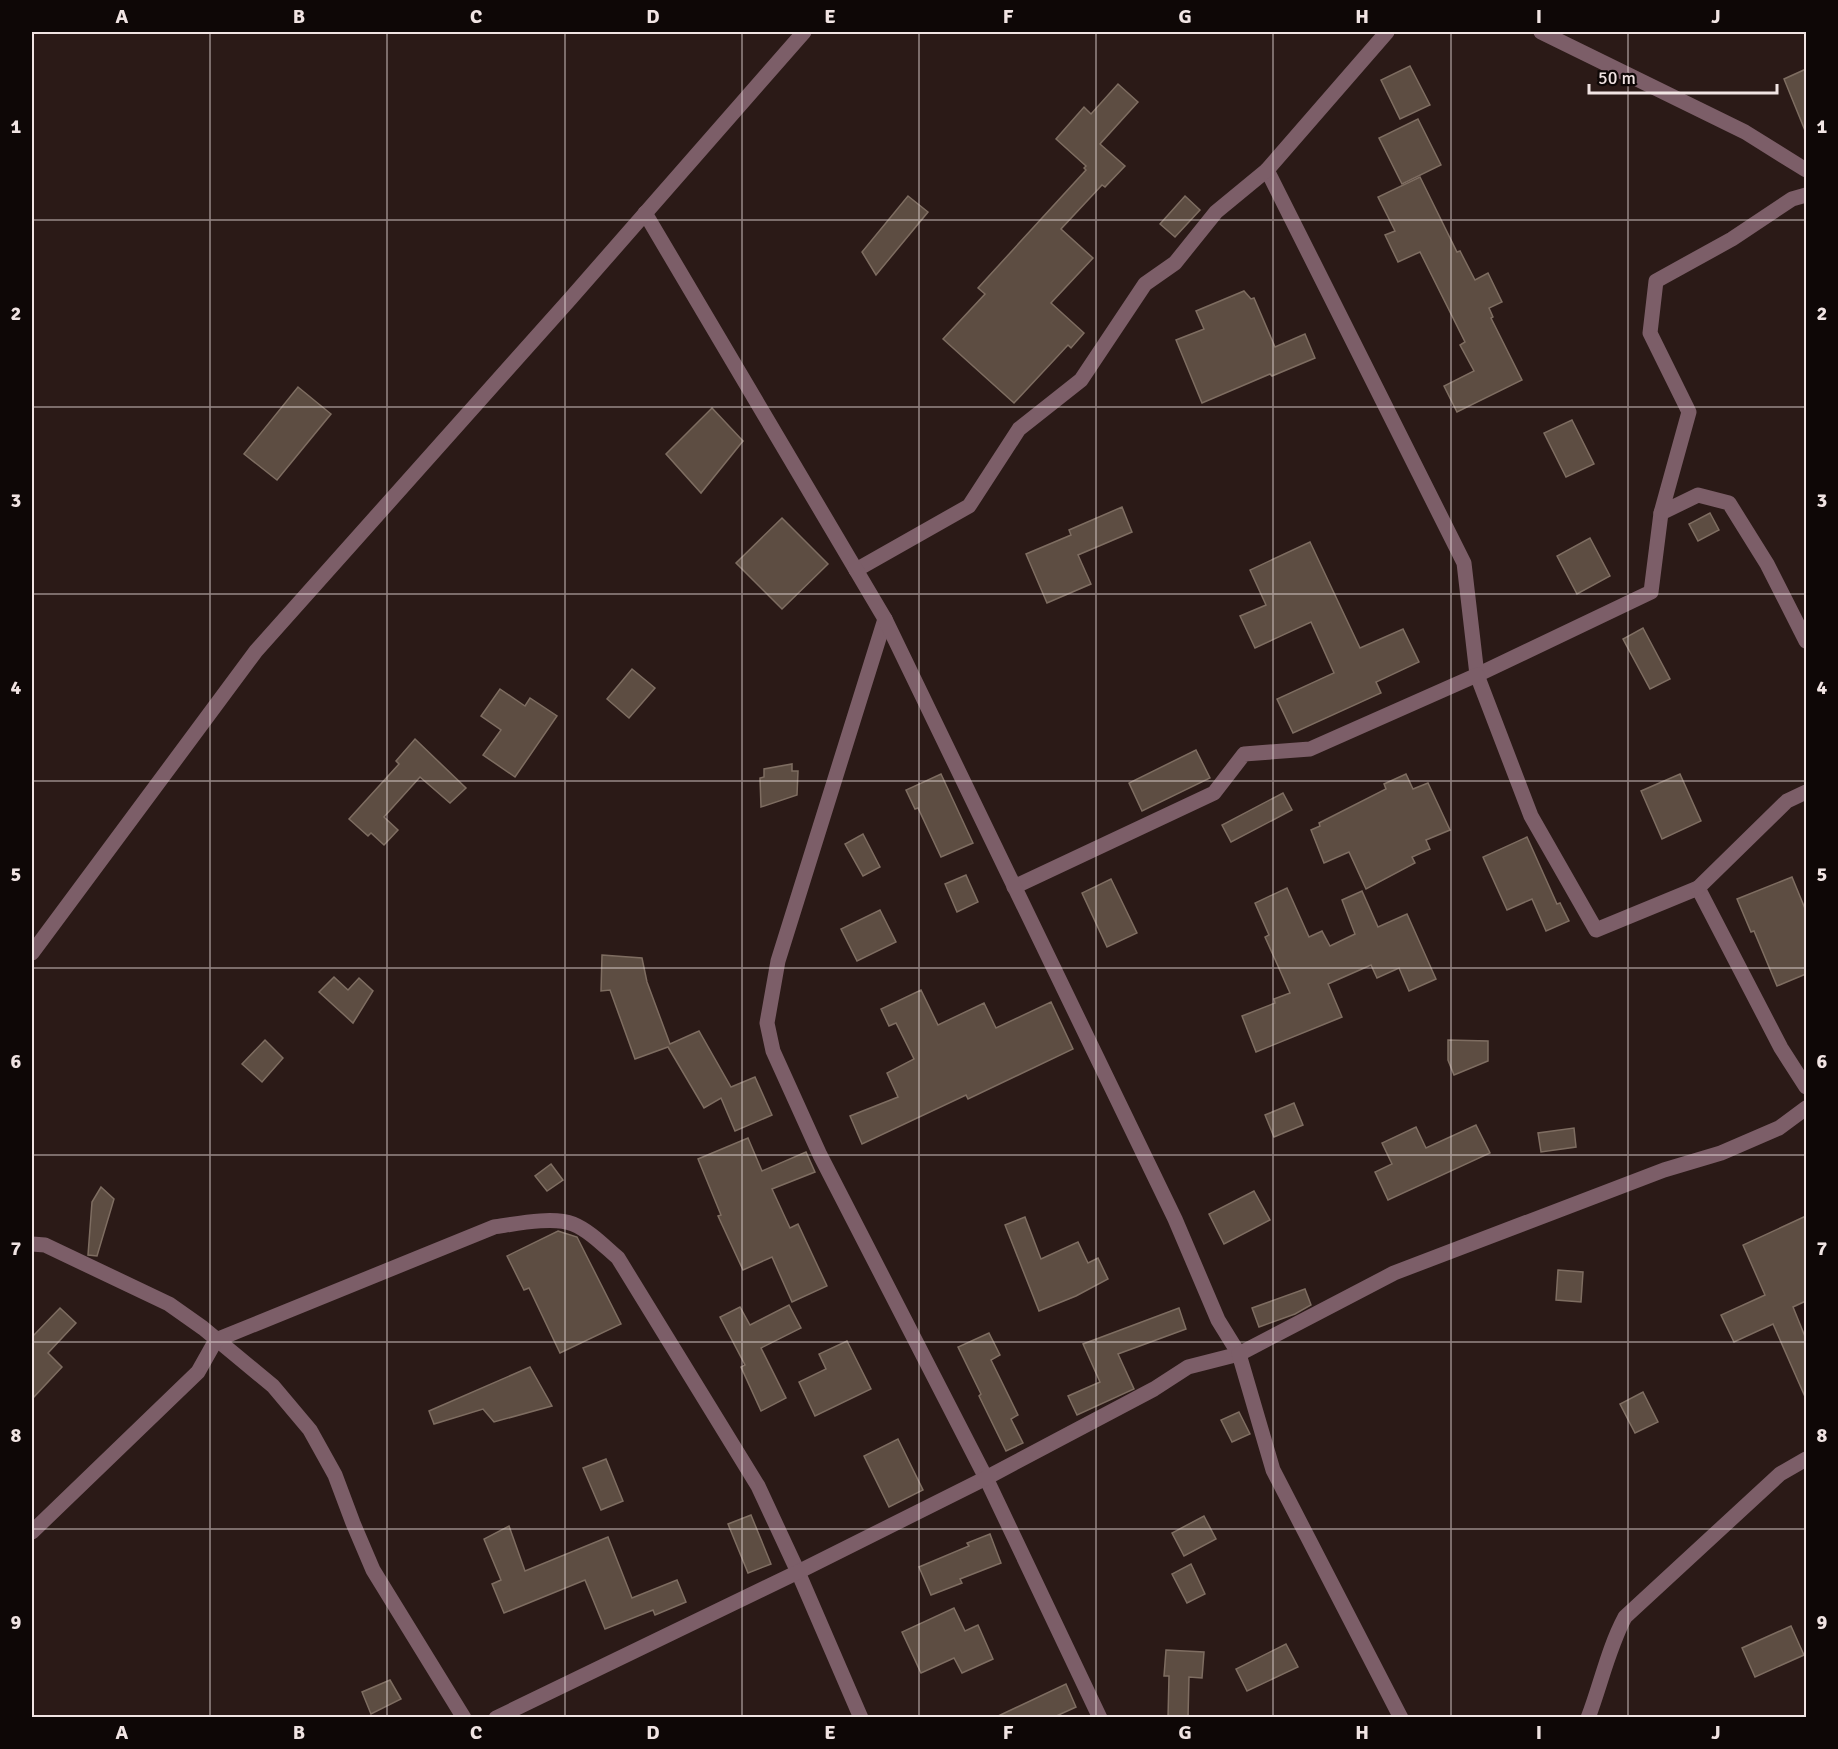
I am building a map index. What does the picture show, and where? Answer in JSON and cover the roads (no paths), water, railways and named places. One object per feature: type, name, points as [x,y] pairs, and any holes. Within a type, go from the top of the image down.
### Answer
[{"type":"street","points":[[32,953],[256,651],[804,32]]},
{"type":"street","points":[[856,570],[969,506],[1019,429],[1082,380],[1145,284],[1175,263],[1215,213],[1267,170],[1387,32]]},
{"type":"street","points":[[1541,32],[1745,132],[1806,170]]},
{"type":"street","points":[[1267,170],[1464,563],[1478,675],[1531,816],[1596,930],[1698,888],[1787,801],[1806,792]]},
{"type":"street","points":[[1014,887],[1214,793],[1244,754],[1310,749],[1478,675],[1651,592],[1661,513],[1689,412],[1650,333],[1656,281],[1732,239],[1792,199],[1806,195]]},
{"type":"street","points":[[645,213],[885,619],[1175,1219],[1218,1320],[1239,1354],[1273,1470],[1401,1718]]},
{"type":"street","points":[[1661,513],[1698,495],[1730,503],[1767,564],[1806,641]]},
{"type":"street","points":[[885,619],[778,961],[767,1023],[773,1051],[820,1155],[986,1478],[1100,1718]]},
{"type":"street","points":[[1698,888],[1781,1048],[1806,1087]]},
{"type":"street","points":[[496,1718],[986,1478],[1154,1389],[1188,1367],[1239,1354],[1394,1273],[1664,1170],[1721,1154],[1779,1128],[1806,1108]]},
{"type":"street","points":[[32,1532],[198,1372],[216,1340],[494,1227],[538,1221],[572,1223],[618,1258],[758,1486],[861,1718]]},
{"type":"street","points":[[32,1244],[45,1245],[169,1304],[273,1386],[310,1430],[335,1475],[373,1570],[464,1718]]},
{"type":"street","points":[[1588,1718],[1600,1688],[1614,1638],[1625,1617],[1780,1474],[1806,1459]]}]
